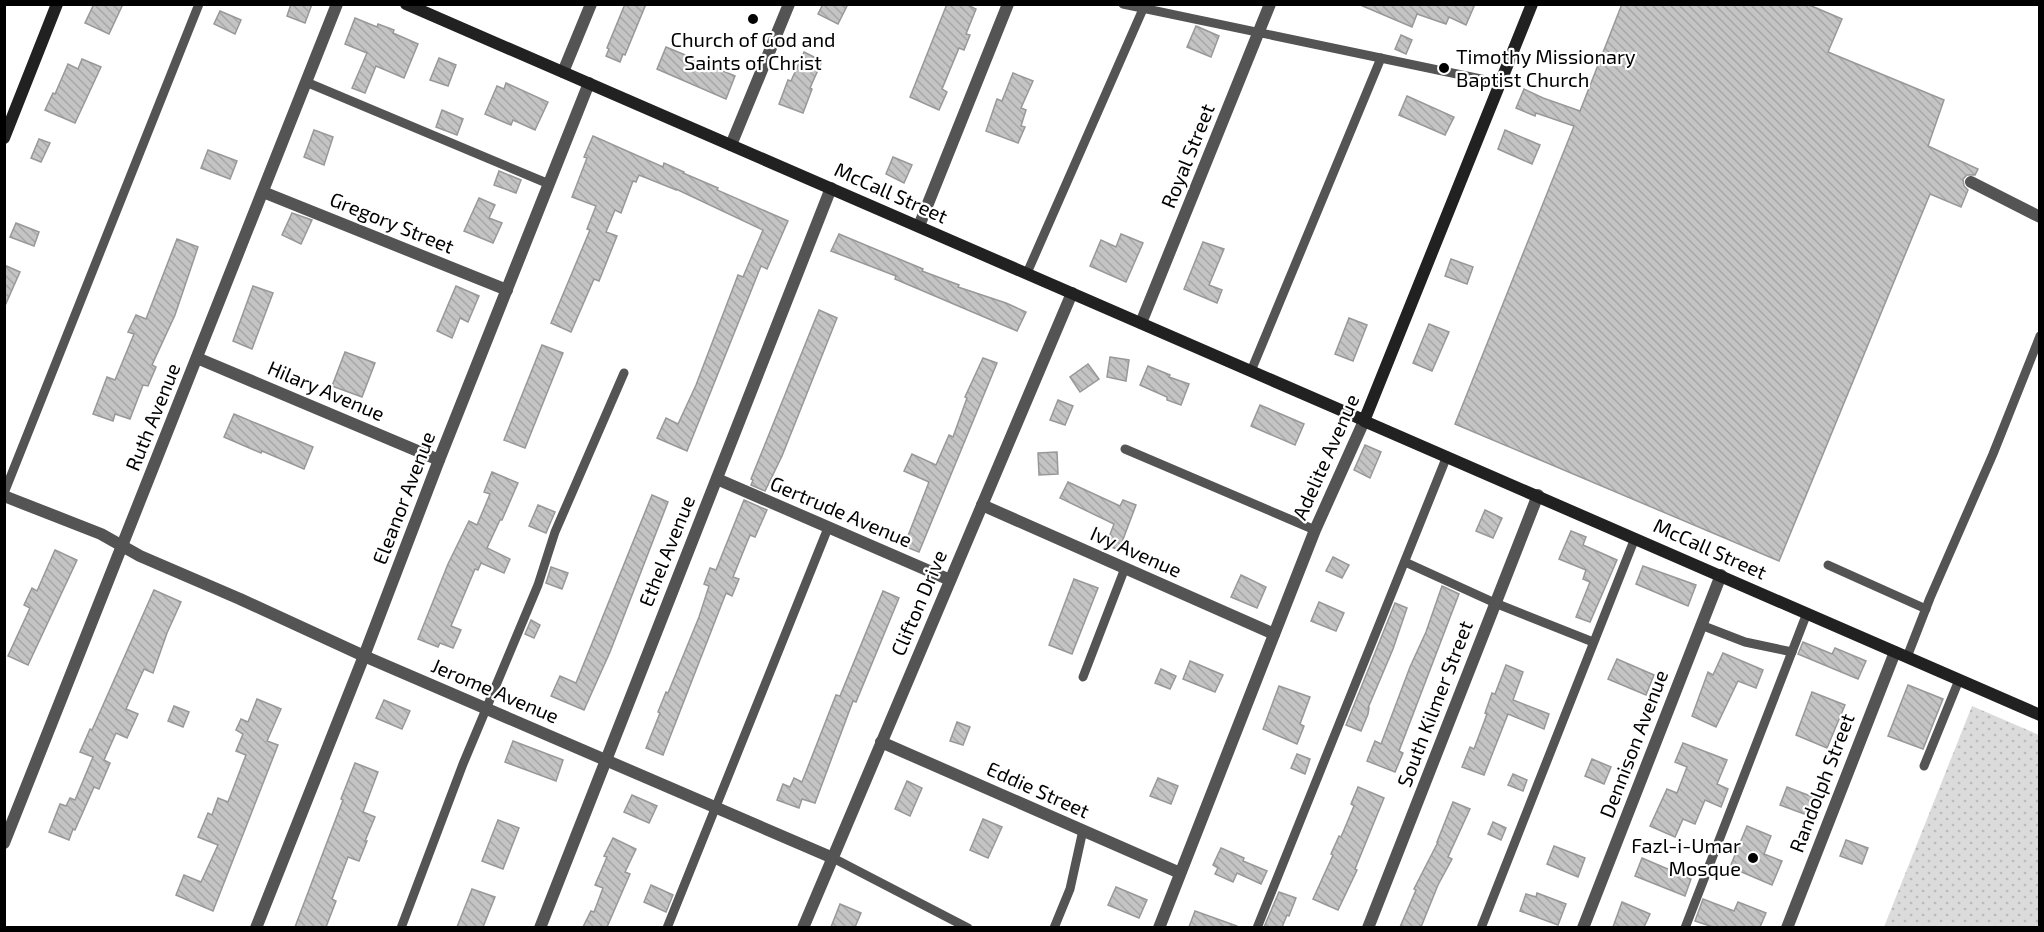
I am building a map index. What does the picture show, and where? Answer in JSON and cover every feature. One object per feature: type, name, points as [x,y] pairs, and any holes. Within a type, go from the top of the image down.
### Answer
[{"type":"street","points":[[4,138],[57,4]]},
{"type":"street","name":"Ruth Avenue","points":[[4,843],[337,4]]},
{"type":"street","name":"McCall Street","points":[[406,4],[2040,715]]},
{"type":"street","points":[[563,72],[591,4]]},
{"type":"street","points":[[731,145],[789,4]]},
{"type":"street","points":[[919,226],[1008,4]]},
{"type":"street","name":"Royal Street","points":[[1141,323],[1270,4]]},
{"type":"street","name":"Adelite Avenue","points":[[1159,927],[1315,530],[1532,4]]},
{"type":"street","name":"Eleanor Avenue","points":[[256,927],[589,83]]},
{"type":"street","points":[[1971,182],[2040,217]]},
{"type":"street","name":"Ethel Avenue","points":[[540,927],[831,188]]},
{"type":"street","name":"Gregory Street","points":[[263,192],[507,290]]},
{"type":"street","name":"Clifton Drive","points":[[803,927],[1072,293]]},
{"type":"street","name":"Hilary Avenue","points":[[197,358],[439,460]]},
{"type":"street","name":"Gertrude Avenue","points":[[717,479],[950,580]]},
{"type":"street","name":"Jerome Avenue","points":[[4,495],[101,534],[140,556],[364,656],[833,858]]},
{"type":"street","name":"South Kilmer Street","points":[[1368,927],[1538,495]]},
{"type":"street","name":"Ivy Avenue","points":[[982,505],[1274,633]]},
{"type":"street","name":"Dennison Avenue","points":[[1583,927],[1721,575]]},
{"type":"street","name":"Randolph Street","points":[[1786,927],[1895,652]]},
{"type":"street","name":"Eddie Street","points":[[881,742],[1180,873]]},
{"type":"lane","points":[[4,495],[199,4]]},
{"type":"lane","points":[[1123,4],[1500,83]]},
{"type":"lane","points":[[1028,273],[1143,9]]},
{"type":"lane","points":[[1251,371],[1381,58]]},
{"type":"lane","points":[[306,82],[549,184]]},
{"type":"lane","points":[[1907,657],[2040,336]]},
{"type":"lane","points":[[401,927],[486,709],[538,585],[555,532],[624,373]]},
{"type":"lane","points":[[1125,449],[1315,530]]},
{"type":"lane","points":[[1257,927],[1447,456]]},
{"type":"lane","points":[[668,927],[828,528]]},
{"type":"lane","points":[[1481,927],[1635,538]]},
{"type":"lane","points":[[1405,562],[1496,603],[1593,642]]},
{"type":"lane","points":[[1828,565],[1926,609]]},
{"type":"lane","points":[[1083,677],[1125,568]]},
{"type":"lane","points":[[1685,927],[1807,614]]},
{"type":"lane","points":[[1701,625],[1744,642],[1792,652]]},
{"type":"lane","points":[[1924,766],[1959,680]]},
{"type":"lane","points":[[1054,927],[1070,889],[1083,831]]},
{"type":"lane","name":"Jerome Avenue","points":[[833,858],[968,927]]},
{"type":"shaded area","points":[[1972,706],[2039,735],[2039,927],[1884,927]]},
{"type":"building","points":[[94,4],[123,4],[109,34],[85,23]]},
{"type":"building","points":[[291,4],[312,4],[305,23],[287,16]]},
{"type":"building","points":[[625,4],[646,4],[620,62],[606,56],[609,49],[607,48]]},
{"type":"building","points":[[823,4],[848,4],[838,24],[818,14]]},
{"type":"building","points":[[947,4],[966,4],[976,9],[966,34],[970,35],[964,50],[959,48],[942,89],[947,92],[939,110],[910,97]]},
{"type":"building","points":[[1358,4],[1475,4],[1466,25],[1449,17],[1446,24],[1417,14],[1412,27]]},
{"type":"building","points":[[1622,4],[1807,4],[1842,19],[1828,52],[1944,100],[1928,146],[1978,169],[1975,175],[1967,175],[1963,179],[1964,186],[1968,190],[1961,207],[1930,194],[1779,561],[1455,424],[1574,126],[1536,113],[1535,116],[1516,108],[1524,89],[1580,111]]},
{"type":"building","points":[[220,11],[241,20],[235,34],[214,24]]},
{"type":"building","points":[[355,18],[377,27],[378,24],[394,30],[393,33],[418,44],[404,78],[376,66],[365,93],[352,88],[367,53],[345,44]]},
{"type":"building","points":[[1196,26],[1219,36],[1211,57],[1187,47]]},
{"type":"building","points":[[1401,35],[1412,40],[1406,54],[1395,49]]},
{"type":"building","points":[[666,47],[735,76],[726,99],[657,69]]},
{"type":"building","points":[[804,52],[822,61],[810,88],[812,89],[803,113],[779,104],[788,80],[791,81]]},
{"type":"building","points":[[439,58],[456,65],[448,86],[430,80]]},
{"type":"building","points":[[82,59],[101,67],[75,123],[45,110],[68,64],[78,69]]},
{"type":"building","points":[[1013,73],[1033,81],[1021,108],[1026,110],[1021,126],[1025,127],[1018,143],[986,131],[997,99],[1002,101]]},
{"type":"building","points":[[506,83],[548,102],[535,130],[513,120],[511,125],[485,114],[497,86],[504,89]]},
{"type":"building","points":[[1407,96],[1454,117],[1445,135],[1399,115]]},
{"type":"building","points":[[442,110],[463,119],[457,135],[436,127]]},
{"type":"building","points":[[314,130],[333,137],[324,165],[304,157]]},
{"type":"building","points":[[1505,130],[1540,145],[1532,164],[1498,149]]},
{"type":"building","points":[[593,136],[663,167],[664,163],[718,188],[717,190],[788,221],[767,269],[761,266],[687,451],[657,438],[666,418],[678,424],[696,385],[738,275],[743,277],[763,230],[676,189],[639,175],[636,182],[633,181],[621,213],[615,210],[606,232],[617,236],[599,281],[594,279],[571,332],[551,323],[590,230],[587,229],[596,206],[572,197]]},
{"type":"building","points":[[39,139],[50,143],[41,162],[31,158]]},
{"type":"building","points":[[208,150],[237,161],[230,179],[201,168]]},
{"type":"building","points":[[893,157],[912,165],[904,183],[886,174]]},
{"type":"building","points":[[499,171],[521,180],[516,193],[494,185]]},
{"type":"building","points":[[479,198],[495,205],[489,218],[502,223],[493,243],[464,231]]},
{"type":"building","points":[[292,213],[312,220],[301,244],[282,235]]},
{"type":"building","points":[[16,223],[39,232],[34,246],[10,237]]},
{"type":"building","points":[[839,234],[959,285],[958,287],[1026,312],[1017,331],[895,279],[896,276],[831,251]]},
{"type":"building","points":[[1121,234],[1143,243],[1126,282],[1090,266],[1101,240],[1116,247]]},
{"type":"building","points":[[177,239],[198,247],[175,315],[152,365],[156,367],[148,386],[143,385],[130,419],[115,414],[113,421],[93,414],[107,377],[115,380],[134,334],[128,332],[136,315],[146,319]]},
{"type":"building","points":[[1203,242],[1224,249],[1209,285],[1222,290],[1217,303],[1184,289]]},
{"type":"building","points":[[1451,259],[1473,267],[1467,284],[1445,276]]},
{"type":"building","points":[[4,265],[20,272],[4,308]]},
{"type":"building","points":[[253,286],[273,293],[252,349],[233,341]]},
{"type":"building","points":[[456,286],[479,296],[468,322],[460,318],[452,338],[437,331]]},
{"type":"building","points":[[819,310],[837,318],[782,456],[765,491],[751,485],[753,480],[751,479]]},
{"type":"building","points":[[1349,318],[1367,325],[1353,361],[1335,354]]},
{"type":"building","points":[[1429,324],[1449,332],[1432,371],[1413,363]]},
{"type":"building","points":[[542,345],[563,353],[525,448],[504,440]]},
{"type":"building","points":[[345,352],[375,363],[362,397],[332,386]]},
{"type":"building","points":[[1110,357],[1129,360],[1126,381],[1107,377]]},
{"type":"building","points":[[983,358],[997,363],[919,552],[904,546],[929,482],[904,471],[912,454],[936,465],[949,435],[953,437],[967,398],[965,397]]},
{"type":"building","points":[[1088,364],[1099,379],[1080,392],[1070,377]]},
{"type":"building","points":[[1148,366],[1189,384],[1181,405],[1140,385]]},
{"type":"building","points":[[1058,400],[1073,406],[1065,425],[1050,420]]},
{"type":"building","points":[[1260,405],[1304,424],[1295,445],[1251,426]]},
{"type":"building","points":[[234,414],[313,447],[304,469],[224,437]]},
{"type":"building","points":[[1365,445],[1381,452],[1370,478],[1354,470]]},
{"type":"building","points":[[1057,452],[1058,474],[1039,475],[1038,453]]},
{"type":"building","points":[[492,472],[518,483],[487,548],[510,559],[504,573],[481,563],[478,570],[475,569],[451,626],[461,630],[453,648],[440,643],[438,647],[418,639],[448,564],[469,521],[477,525],[490,494],[484,492]]},
{"type":"building","points":[[1068,482],[1120,506],[1123,500],[1136,505],[1119,550],[1106,545],[1114,524],[1060,498]]},
{"type":"building","points":[[652,495],[668,502],[610,652],[584,710],[551,696],[560,676],[576,683]]},
{"type":"building","points":[[744,500],[767,510],[755,537],[750,535],[733,577],[739,579],[732,596],[726,593],[663,755],[646,748],[666,692],[668,693],[699,617],[709,586],[704,584],[710,568],[716,570]]},
{"type":"building","points":[[538,505],[555,512],[546,533],[529,526]]},
{"type":"building","points":[[1485,510],[1502,518],[1493,538],[1476,531]]},
{"type":"building","points":[[1571,531],[1586,537],[1583,545],[1617,560],[1590,622],[1576,617],[1590,582],[1583,579],[1586,570],[1559,559]]},
{"type":"building","points":[[55,550],[77,560],[28,665],[8,656],[30,608],[24,605],[32,588],[37,591]]},
{"type":"building","points":[[1333,557],[1349,565],[1342,578],[1326,571]]},
{"type":"building","points":[[1643,566],[1696,585],[1688,606],[1636,584]]},
{"type":"building","points":[[551,567],[568,573],[562,589],[546,583]]},
{"type":"building","points":[[1241,575],[1266,587],[1257,608],[1231,597]]},
{"type":"building","points":[[1074,579],[1098,588],[1072,654],[1049,645]]},
{"type":"building","points":[[1442,586],[1459,594],[1399,751],[1403,753],[1395,772],[1367,761],[1375,741],[1381,744]]},
{"type":"building","points":[[154,590],[181,602],[153,673],[144,669],[126,709],[138,714],[127,738],[116,733],[104,760],[110,763],[99,789],[94,787],[69,840],[49,832],[60,804],[66,806],[70,798],[75,800],[93,757],[80,752]]},
{"type":"building","points":[[883,591],[899,598],[856,702],[853,701],[815,803],[802,799],[799,808],[777,800],[783,784],[790,787],[794,778],[802,782],[836,695],[840,696]]},
{"type":"building","points":[[1319,602],[1344,613],[1336,631],[1311,621]]},
{"type":"building","points":[[1395,603],[1407,608],[1361,731],[1346,725]]},
{"type":"building","points":[[531,620],[540,625],[534,638],[525,634]]},
{"type":"building","points":[[1803,642],[1832,654],[1835,648],[1866,661],[1858,679],[1798,654]]},
{"type":"building","points":[[1723,653],[1763,670],[1756,688],[1738,681],[1716,727],[1692,716],[1708,672],[1713,675]]},
{"type":"building","points":[[1617,659],[1654,675],[1646,695],[1608,679]]},
{"type":"building","points":[[1190,661],[1223,675],[1215,692],[1183,679]]},
{"type":"building","points":[[1506,665],[1523,672],[1513,700],[1549,714],[1544,729],[1508,714],[1484,775],[1462,767],[1470,747],[1474,749],[1492,693],[1495,694]]},
{"type":"building","points":[[1161,669],[1176,676],[1170,689],[1155,683]]},
{"type":"building","points":[[1908,685],[1943,699],[1923,749],[1888,736]]},
{"type":"building","points":[[1279,686],[1310,697],[1300,724],[1304,726],[1297,744],[1263,729]]},
{"type":"building","points":[[1812,692],[1845,705],[1827,748],[1796,735]]},
{"type":"building","points":[[257,699],[281,709],[267,741],[278,745],[213,911],[176,895],[184,875],[201,882],[218,845],[198,837],[208,813],[212,815],[218,798],[228,802],[246,755],[236,751],[243,734],[236,730],[241,719],[248,722]]},
{"type":"building","points":[[384,700],[410,711],[402,729],[376,718]]},
{"type":"building","points":[[174,706],[189,712],[183,727],[168,721]]},
{"type":"building","points":[[957,722],[970,727],[963,745],[950,741]]},
{"type":"building","points":[[513,741],[563,760],[556,781],[505,762]]},
{"type":"building","points":[[1683,743],[1727,760],[1717,784],[1728,789],[1721,807],[1705,800],[1695,824],[1683,819],[1675,837],[1650,826],[1667,789],[1677,793],[1687,767],[1675,762]]},
{"type":"building","points":[[1297,754],[1310,759],[1305,774],[1291,768]]},
{"type":"building","points":[[1592,759],[1611,767],[1604,784],[1585,776]]},
{"type":"building","points":[[355,763],[378,772],[363,812],[375,817],[365,841],[367,841],[359,861],[348,857],[332,899],[336,901],[326,927],[295,927],[343,800],[341,799]]},
{"type":"building","points":[[1513,774],[1527,780],[1523,791],[1508,785]]},
{"type":"building","points":[[1158,778],[1178,786],[1171,804],[1150,796]]},
{"type":"building","points":[[907,781],[922,788],[910,816],[895,809]]},
{"type":"building","points":[[1358,787],[1384,798],[1355,869],[1357,870],[1338,910],[1313,899],[1354,806],[1351,804]]},
{"type":"building","points":[[1787,787],[1813,797],[1807,815],[1780,805]]},
{"type":"building","points":[[632,795],[657,806],[649,823],[624,812]]},
{"type":"building","points":[[1453,802],[1470,809],[1448,857],[1452,859],[1438,885],[1421,927],[1400,927],[1416,890],[1414,889],[1438,842]]},
{"type":"building","points":[[983,819],[1002,827],[988,858],[970,850]]},
{"type":"building","points":[[498,820],[519,828],[503,869],[482,861]]},
{"type":"building","points":[[1493,822],[1506,828],[1501,840],[1488,834]]},
{"type":"building","name":"Fazl-i-Umar Mosque","points":[[1747,826],[1771,836],[1764,854],[1782,861],[1772,885],[1730,867]]},
{"type":"building","points":[[613,838],[636,849],[625,872],[630,874],[607,927],[583,927],[591,911],[594,912],[603,888],[595,885],[607,857],[604,856]]},
{"type":"building","points":[[1846,840],[1868,848],[1862,864],[1840,856]]},
{"type":"building","points":[[1554,846],[1585,858],[1578,877],[1547,864]]},
{"type":"building","points":[[1221,848],[1267,871],[1261,884],[1237,873],[1233,882],[1215,874],[1218,868],[1213,865]]},
{"type":"building","points":[[1642,858],[1691,879],[1685,896],[1635,876]]},
{"type":"building","points":[[651,885],[673,895],[666,912],[644,902]]},
{"type":"building","points":[[1116,887],[1147,900],[1139,918],[1108,905]]},
{"type":"building","points":[[472,889],[495,897],[483,927],[457,927]]},
{"type":"building","points":[[1279,892],[1296,898],[1289,916],[1287,915],[1282,927],[1264,927]]},
{"type":"building","points":[[1537,893],[1566,904],[1558,925],[1520,911],[1526,894],[1536,897]]},
{"type":"building","points":[[1703,899],[1734,911],[1738,902],[1766,913],[1760,927],[1713,927],[1695,921]]},
{"type":"building","points":[[1622,902],[1650,914],[1644,927],[1613,927]]},
{"type":"building","points":[[840,904],[861,913],[855,927],[831,927]]},
{"type":"building","points":[[1195,911],[1237,926],[1237,927],[1189,927]]},
{"type":"place","name":"Church of God and Saints of Christ","points":[[753,19]]},
{"type":"place","name":"Timothy Missionary Baptist Church","points":[[1444,68]]},
{"type":"place","name":"Fazl-i-Umar Mosque","points":[[1753,858]]}]
